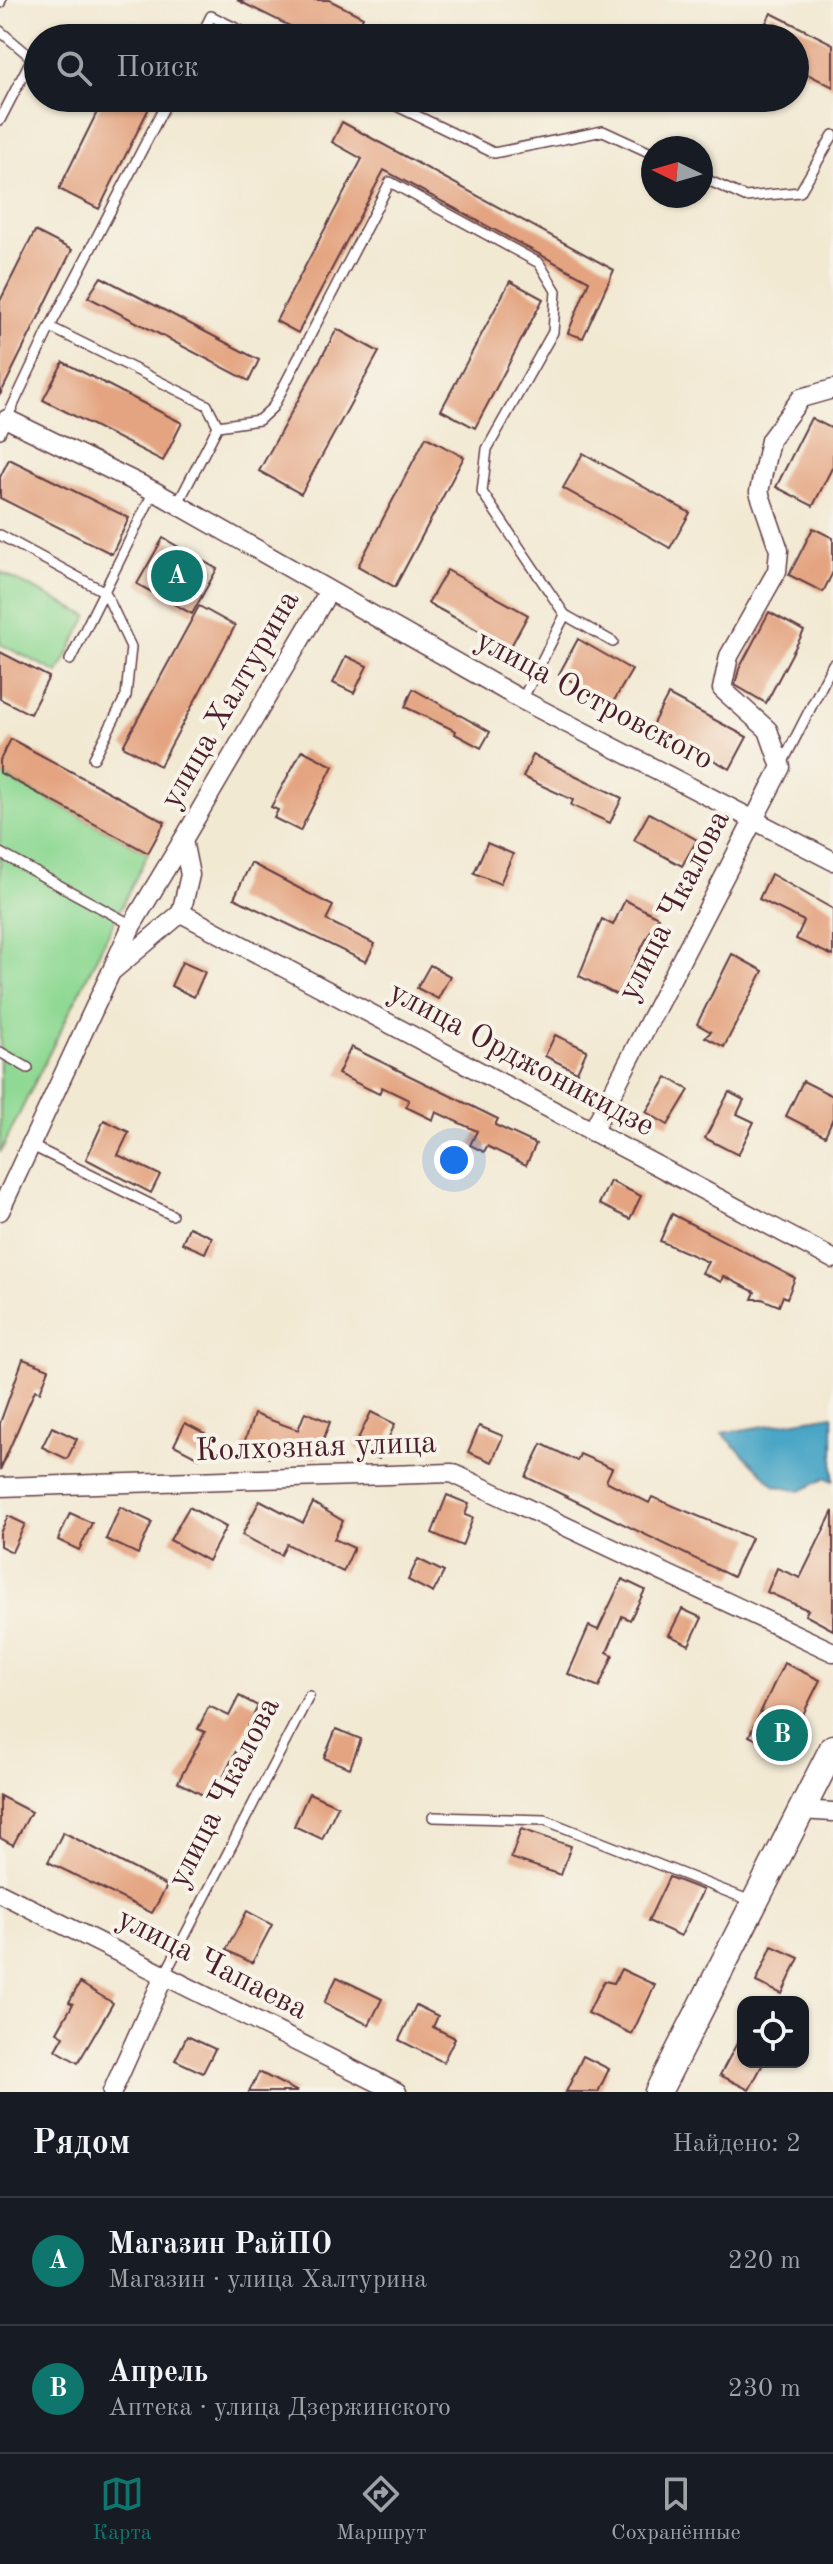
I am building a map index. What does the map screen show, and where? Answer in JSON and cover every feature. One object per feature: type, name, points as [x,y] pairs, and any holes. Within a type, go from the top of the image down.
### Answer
[{"type":"street","points":[[781,767],[768,730],[722,689],[729,656],[777,571],[779,550],[759,492],[770,440],[801,398],[833,389]]},
{"type":"street","name":"улица Островского","points":[[2,422],[154,491],[522,700],[833,861]]},
{"type":"street","name":"улица Халтурина","points":[[181,913],[190,875],[183,840],[329,591]]},
{"type":"street","name":"улица Чкалова","points":[[592,1132],[781,767]]},
{"type":"street","points":[[0,1211],[132,925],[183,840]]},
{"type":"street","points":[[111,972],[181,913]]},
{"type":"street","name":"улица Орджоникидзе","points":[[181,913],[833,1259]]},
{"type":"street","name":"Колхозная улица","points":[[0,1487],[452,1473],[833,1652]]},
{"type":"street","points":[[658,2092],[833,1748]]},
{"type":"street","points":[[800,1810],[833,1812]]},
{"type":"street","name":"улица Чапаева","points":[[0,1893],[397,2092]]},
{"type":"street","name":"улица Чкалова","points":[[112,2092],[165,1974]]},
{"type":"lane","points":[[207,24],[211,16],[227,24]]},
{"type":"lane","points":[[0,31],[24,51]]},
{"type":"lane","points":[[0,120],[24,74]]},
{"type":"lane","points":[[2,422],[162,112]]},
{"type":"lane","points":[[409,112],[494,153],[603,131],[641,148]]},
{"type":"lane","points":[[713,182],[745,197],[800,192],[833,135]]},
{"type":"lane","points":[[218,426],[259,420],[273,407],[390,182],[539,263],[556,291],[553,332],[487,449],[482,492],[565,615],[613,642]]},
{"type":"lane","points":[[50,327],[207,405],[218,426]]},
{"type":"lane","points":[[176,505],[218,426]]},
{"type":"lane","points":[[70,660],[154,491]]},
{"type":"lane","points":[[0,535],[105,592],[131,647],[126,696],[94,758]]},
{"type":"lane","points":[[522,700],[565,615]]},
{"type":"lane","name":"улица Чкалова","points":[[781,767],[833,664]]},
{"type":"lane","points":[[0,853],[132,925]]},
{"type":"lane","points":[[0,1052],[28,1068]]},
{"type":"lane","points":[[30,1145],[172,1215]]},
{"type":"lane","name":"улица Чкалова","points":[[165,1974],[309,1696]]},
{"type":"lane","points":[[433,1817],[545,1820],[754,1902]]},
{"type":"green space","points":[[0,572],[88,616],[58,673],[0,644]]},
{"type":"green space","points":[[0,773],[148,853],[0,1153]]},
{"type":"water","points":[[833,1415],[833,1481],[826,1478],[800,1491],[775,1486],[722,1433]]},
{"type":"building","points":[[237,0],[329,0],[363,17],[360,24],[286,24]]},
{"type":"building","points":[[771,13],[793,24],[765,24]]},
{"type":"building","points":[[809,32],[833,44],[833,87],[809,75]]},
{"type":"building","points":[[97,112],[147,112],[99,209],[59,189]]},
{"type":"building","points":[[342,122],[614,270],[583,338],[568,333],[589,281],[384,170],[298,333],[276,321],[362,159],[332,142]]},
{"type":"building","points":[[35,231],[72,250],[0,395],[0,301]]},
{"type":"building","points":[[101,277],[259,360],[249,381],[88,297]]},
{"type":"building","points":[[510,281],[543,299],[475,428],[441,410]]},
{"type":"building","points":[[337,329],[379,352],[301,494],[259,471]]},
{"type":"building","points":[[63,362],[182,423],[163,461],[43,400]]},
{"type":"building","points":[[811,418],[833,429],[833,466],[813,506],[776,487]]},
{"type":"building","points":[[426,437],[464,457],[395,587],[358,566]]},
{"type":"building","points":[[583,453],[690,513],[670,548],[563,488]]},
{"type":"building","points":[[9,459],[129,518],[112,554],[0,498],[0,477]]},
{"type":"building","points":[[813,528],[833,538],[833,572],[823,592],[789,575]]},
{"type":"building","points":[[163,538],[217,569],[192,614],[137,584]]},
{"type":"building","points":[[447,570],[528,615],[510,648],[428,603]]},
{"type":"building","points":[[199,606],[235,626],[160,766],[123,746]]},
{"type":"building","points":[[769,612],[804,631],[766,703],[735,685],[739,669]]},
{"type":"building","points":[[578,639],[632,670],[612,704],[559,674]]},
{"type":"building","points":[[0,652],[49,677],[30,714],[0,699]]},
{"type":"building","points":[[346,656],[367,666],[354,693],[333,683]]},
{"type":"building","points":[[413,689],[490,732],[481,748],[455,734],[456,731],[405,707]]},
{"type":"building","points":[[668,695],[747,737],[730,769],[651,727]]},
{"type":"building","points":[[11,739],[165,822],[148,853],[0,773],[0,760]]},
{"type":"building","points":[[302,750],[333,766],[300,831],[274,818],[278,810],[271,807]]},
{"type":"building","points":[[533,755],[622,798],[610,823],[571,805],[573,800],[523,777]]},
{"type":"building","points":[[649,813],[697,840],[682,866],[634,840]]},
{"type":"building","points":[[487,843],[513,854],[500,884],[474,873]]},
{"type":"building","points":[[251,863],[333,906],[326,920],[375,944],[366,962],[234,898]]},
{"type":"building","points":[[771,874],[833,909],[833,956],[796,939],[804,921],[759,899]]},
{"type":"building","points":[[625,900],[658,917],[617,995],[579,976],[602,919],[613,925]]},
{"type":"building","points":[[732,954],[763,971],[724,1047],[705,1037],[711,1032],[697,1024]]},
{"type":"building","points":[[182,962],[205,972],[194,997],[171,986]]},
{"type":"building","points":[[430,965],[450,976],[438,999],[417,988]]},
{"type":"building","points":[[555,1035],[587,1050],[577,1072],[545,1056]]},
{"type":"building","points":[[351,1047],[498,1119],[495,1125],[536,1144],[526,1165],[487,1146],[484,1152],[470,1145],[477,1131],[436,1112],[433,1120],[406,1107],[409,1100],[382,1087],[379,1094],[338,1074]]},
{"type":"building","points":[[667,1077],[689,1090],[668,1125],[646,1112]]},
{"type":"building","points":[[803,1081],[833,1096],[833,1118],[825,1136],[786,1116]]},
{"type":"building","points":[[729,1092],[744,1100],[737,1114],[754,1122],[738,1155],[705,1138]]},
{"type":"building","points":[[104,1120],[129,1132],[118,1155],[160,1175],[151,1193],[86,1159]]},
{"type":"building","points":[[610,1181],[641,1196],[630,1219],[599,1204]]},
{"type":"building","points":[[672,1214],[795,1278],[787,1298],[783,1296],[779,1306],[762,1299],[752,1299],[755,1292],[723,1276],[721,1282],[702,1273],[708,1262],[660,1241]]},
{"type":"building","points":[[189,1227],[212,1237],[205,1253],[182,1243]]},
{"type":"building","points":[[23,1359],[49,1369],[40,1392],[35,1390],[0,1470],[0,1423]]},
{"type":"building","points":[[305,1412],[330,1422],[316,1459],[274,1443],[269,1458],[242,1449],[254,1414],[298,1430]]},
{"type":"building","points":[[371,1412],[395,1424],[379,1459],[354,1447]]},
{"type":"building","points":[[185,1423],[210,1436],[199,1458],[174,1445]]},
{"type":"building","points":[[479,1426],[503,1436],[492,1462],[468,1452]]},
{"type":"building","points":[[52,1427],[77,1439],[67,1459],[42,1447]]},
{"type":"building","points":[[542,1444],[577,1461],[580,1454],[612,1468],[606,1481],[649,1503],[652,1497],[751,1538],[733,1577],[526,1477]]},
{"type":"building","points":[[447,1495],[469,1504],[465,1515],[473,1518],[462,1546],[432,1533]]},
{"type":"building","points":[[260,1500],[303,1523],[313,1503],[343,1521],[334,1539],[354,1548],[343,1572],[287,1544],[281,1555],[242,1535]]},
{"type":"building","points":[[120,1507],[152,1522],[138,1554],[106,1539]]},
{"type":"building","points":[[189,1507],[226,1527],[208,1561],[170,1540]]},
{"type":"building","points":[[833,1511],[833,1630],[805,1615],[808,1610],[767,1592],[777,1568],[800,1578]]},
{"type":"building","points":[[70,1513],[92,1523],[79,1550],[58,1540]]},
{"type":"building","points":[[8,1516],[25,1524],[12,1552],[0,1546],[0,1533]]},
{"type":"building","points":[[418,1559],[444,1572],[433,1593],[408,1580]]},
{"type":"building","points":[[622,1579],[645,1590],[630,1620],[622,1616],[607,1652],[613,1655],[599,1687],[568,1674],[589,1626],[598,1630]]},
{"type":"building","points":[[682,1609],[702,1618],[689,1645],[669,1635]]},
{"type":"building","points":[[784,1663],[820,1680],[784,1753],[749,1736]]},
{"type":"building","points":[[239,1696],[258,1706],[212,1800],[178,1782],[205,1732],[198,1729],[209,1706],[229,1716]]},
{"type":"building","points":[[336,1729],[361,1739],[350,1768],[324,1758]]},
{"type":"building","points":[[309,1793],[338,1806],[322,1839],[294,1826]]},
{"type":"building","points":[[0,1796],[31,1812],[13,1845],[0,1838]]},
{"type":"building","points":[[521,1829],[571,1846],[561,1875],[511,1858]]},
{"type":"building","points":[[63,1832],[167,1886],[152,1913],[48,1862]]},
{"type":"building","points":[[669,1877],[703,1890],[681,1936],[648,1921]]},
{"type":"building","points":[[247,1911],[272,1925],[252,1963],[226,1950]]},
{"type":"building","points":[[772,1946],[799,1958],[782,1994],[756,1982]]},
{"type":"building","points":[[621,1969],[655,1985],[632,2034],[588,2013],[604,1981],[614,1983]]},
{"type":"building","points":[[337,1977],[382,1999],[369,2025],[324,2003]]},
{"type":"building","points":[[80,1983],[113,2003],[78,2063],[56,2050],[64,2036],[57,2032],[73,2004],[69,2002]]},
{"type":"building","points":[[416,2005],[438,2016],[433,2027],[455,2038],[443,2062],[399,2040]]},
{"type":"building","points":[[187,2036],[215,2049],[203,2073],[175,2060]]},
{"type":"building","points":[[737,2043],[737,2068],[761,2068],[749,2090],[720,2075]]},
{"type":"building","points":[[583,2056],[609,2069],[598,2092],[566,2092]]},
{"type":"building","points":[[259,2072],[298,2092],[249,2092]]},
{"type":"place","name":"Магазин РайПО","points":[[177,576]]},
{"type":"place","name":"Апрель","points":[[782,1735]]}]
